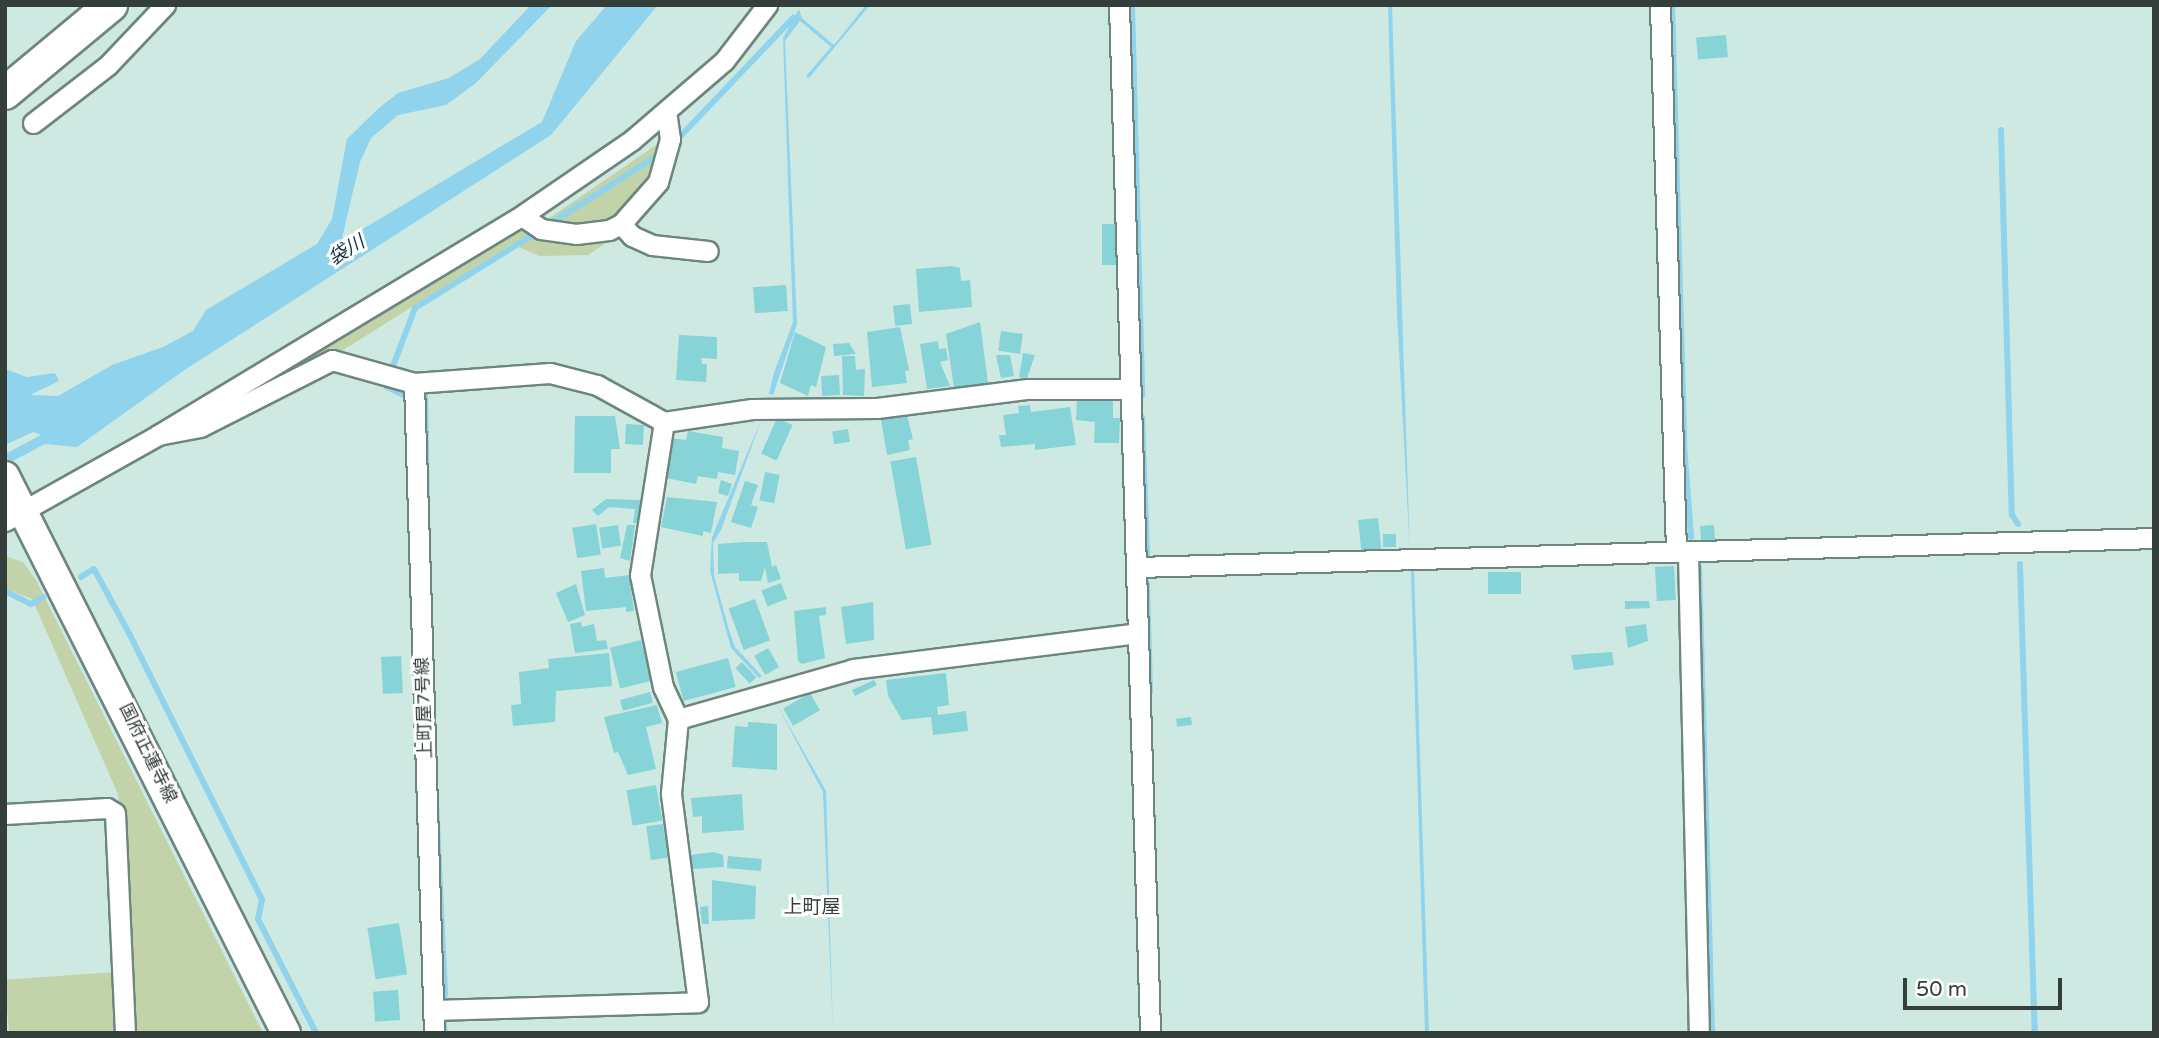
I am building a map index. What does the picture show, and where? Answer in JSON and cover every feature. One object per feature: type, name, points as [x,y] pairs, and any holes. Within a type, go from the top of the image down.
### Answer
[{"type":"main road","points":[[5,93],[111,5]]},
{"type":"main road","name":"国府正蓮寺線","points":[[6,477],[13,516],[127,710],[286,1033]]},
{"type":"street","points":[[33,123],[108,65],[165,5]]},
{"type":"street","points":[[13,516],[158,435],[522,216],[632,140],[666,111],[724,61],[767,5]]},
{"type":"street","points":[[1119,5],[1150,1033]]},
{"type":"street","points":[[1660,5],[1699,1033]]},
{"type":"street","points":[[522,216],[541,229],[576,234],[609,230],[621,224],[658,183],[670,139],[666,111]]},
{"type":"street","points":[[621,224],[632,236],[652,245],[708,251]]},
{"type":"street","points":[[158,435],[200,427],[332,360],[414,383],[550,373],[597,385],[664,422],[752,409],[877,408],[1028,389],[1129,389]]},
{"type":"street","name":"上町屋7号線","points":[[414,383],[434,1033]]},
{"type":"street","points":[[434,1010],[698,1002],[671,793],[678,719],[663,687],[640,575],[664,422]]},
{"type":"street","points":[[1137,567],[2154,538]]},
{"type":"street","points":[[678,719],[853,669],[1138,634]]},
{"type":"street","points":[[5,814],[107,808],[115,813],[125,1033]]},
{"type":"green space","points":[[656,145],[662,146],[657,173],[619,219],[581,228],[542,223]]},
{"type":"green space","points":[[518,223],[618,235],[588,255],[539,256],[512,244],[340,352],[324,353],[198,418],[408,292],[423,289]]},
{"type":"green space","points":[[5,556],[23,562],[36,580],[263,1033],[130,1033],[118,794],[32,599],[5,588]]},
{"type":"green space","points":[[115,972],[119,1033],[9,1033],[5,980]]},
{"type":"water","name":"袋川","points":[[531,5],[552,5],[476,83],[446,105],[398,115],[371,138],[360,162],[341,242],[542,122],[576,41],[607,5],[658,5],[551,135],[183,371],[77,447],[45,444],[5,465],[5,454],[41,435],[33,432],[5,445],[5,369],[27,377],[55,373],[59,381],[30,395],[58,396],[112,365],[163,347],[193,331],[206,310],[317,244],[332,219],[347,139],[379,108],[398,93],[449,78],[480,59]]},
{"type":"water","points":[[866,5],[870,5],[809,78],[806,76],[831,47],[800,21],[785,41],[797,324],[773,395],[769,394],[774,373],[793,322],[783,38],[799,9],[802,18],[834,45]]},
{"type":"water","points":[[1388,5],[1392,5],[1410,553],[1397,313]]},
{"type":"water","points":[[762,418],[721,530],[713,543],[714,576],[729,630],[735,647],[762,676],[759,678],[731,648],[710,571],[712,537]]},
{"type":"water","points":[[1411,570],[1414,570],[1429,1033],[1425,1033]]},
{"type":"water","points":[[775,701],[826,791],[833,1033],[823,792]]},
{"type":"building","points":[[1726,35],[1728,57],[1698,60],[1696,38]]},
{"type":"building","points":[[1102,224],[1116,224],[1116,265],[1102,265]]},
{"type":"building","points":[[951,266],[960,268],[961,281],[970,280],[972,307],[919,312],[916,269]]},
{"type":"building","points":[[786,285],[788,311],[755,313],[753,287]]},
{"type":"building","points":[[910,304],[912,324],[895,326],[893,306]]},
{"type":"building","points":[[980,322],[988,383],[954,388],[946,334]]},
{"type":"building","points":[[900,327],[909,370],[905,371],[907,383],[872,387],[867,332]]},
{"type":"building","points":[[1001,331],[1023,334],[1020,354],[998,351]]},
{"type":"building","points":[[795,332],[826,347],[816,387],[811,385],[808,396],[780,383]]},
{"type":"building","points":[[679,335],[717,337],[717,359],[701,358],[702,364],[707,364],[706,382],[676,380]]},
{"type":"building","points":[[938,341],[939,349],[946,348],[948,360],[940,362],[950,386],[927,389],[920,344]]},
{"type":"building","points":[[849,343],[856,354],[834,356],[833,344]]},
{"type":"building","points":[[1023,353],[1035,355],[1027,378],[1019,377]]},
{"type":"building","points":[[996,355],[1010,355],[1014,376],[1001,378]]},
{"type":"building","points":[[842,356],[855,356],[856,370],[865,369],[864,396],[843,395]]},
{"type":"building","points":[[839,375],[840,395],[822,396],[821,376]]},
{"type":"building","points":[[1077,398],[1113,399],[1113,418],[1120,418],[1119,443],[1094,443],[1095,422],[1076,420]]},
{"type":"building","points":[[1030,405],[1031,412],[1070,407],[1076,445],[1035,450],[1035,444],[1001,447],[999,435],[1006,435],[1003,415],[1019,413],[1018,406]]},
{"type":"building","points":[[907,415],[913,439],[908,440],[910,450],[887,455],[881,420]]},
{"type":"building","points":[[575,416],[615,416],[620,449],[611,449],[611,473],[574,473]]},
{"type":"building","points":[[777,418],[793,425],[777,461],[761,454]]},
{"type":"building","points":[[626,424],[644,425],[643,445],[625,444]]},
{"type":"building","points":[[848,429],[850,442],[834,444],[832,432]]},
{"type":"building","points":[[688,431],[723,437],[722,448],[739,451],[735,475],[718,472],[717,479],[698,476],[696,484],[666,478],[672,438],[686,440]]},
{"type":"building","points":[[916,457],[931,545],[906,549],[890,462]]},
{"type":"building","points":[[765,472],[780,475],[774,503],[759,500]]},
{"type":"building","points":[[721,480],[732,484],[728,496],[718,493]]},
{"type":"building","points":[[745,481],[758,485],[751,505],[758,507],[751,528],[731,522]]},
{"type":"building","points":[[667,497],[717,502],[711,533],[703,531],[703,536],[661,527]]},
{"type":"building","points":[[606,499],[641,500],[637,523],[633,523],[635,509],[609,507],[598,516],[592,510]]},
{"type":"building","points":[[1378,518],[1381,549],[1361,551],[1358,520]]},
{"type":"building","points":[[596,524],[601,555],[577,558],[572,528]]},
{"type":"building","points":[[618,525],[621,546],[602,548],[599,528]]},
{"type":"building","points":[[627,525],[635,525],[630,561],[620,558]]},
{"type":"building","points":[[1714,525],[1715,540],[1701,541],[1700,526]]},
{"type":"building","points":[[1383,534],[1396,534],[1396,547],[1383,547]]},
{"type":"building","points":[[767,542],[772,567],[776,565],[781,579],[768,583],[765,567],[761,581],[739,581],[739,573],[718,574],[718,544]]},
{"type":"building","points":[[1674,566],[1676,600],[1657,601],[1655,567]]},
{"type":"building","points":[[604,568],[605,578],[629,575],[634,611],[626,612],[626,607],[586,611],[581,571]]},
{"type":"building","points":[[1488,572],[1521,572],[1521,594],[1488,594]]},
{"type":"building","points":[[781,583],[787,599],[767,606],[761,591]]},
{"type":"building","points":[[576,584],[585,615],[568,622],[556,593]]},
{"type":"building","points":[[755,599],[770,640],[744,650],[729,609]]},
{"type":"building","points":[[1625,601],[1649,601],[1650,608],[1625,609]]},
{"type":"building","points":[[873,602],[874,640],[846,644],[841,607]]},
{"type":"building","points":[[826,607],[826,615],[819,616],[825,658],[802,664],[798,661],[794,611]]},
{"type":"building","points":[[581,622],[582,627],[594,624],[597,641],[606,640],[608,649],[575,653],[570,624]]},
{"type":"building","points":[[1646,624],[1648,641],[1628,648],[1625,627]]},
{"type":"building","points":[[641,640],[651,681],[620,688],[610,648]]},
{"type":"building","points":[[768,648],[779,667],[765,675],[754,656]]},
{"type":"building","points":[[1612,652],[1614,665],[1574,670],[1571,655]]},
{"type":"building","points":[[609,653],[612,686],[556,691],[555,722],[513,726],[511,705],[521,704],[519,672],[549,668],[548,659]]},
{"type":"building","points":[[401,656],[403,693],[383,694],[381,657]]},
{"type":"building","points":[[728,658],[736,687],[684,701],[676,672]]},
{"type":"building","points":[[742,662],[756,677],[750,683],[735,668]]},
{"type":"building","points":[[946,673],[949,705],[937,707],[938,715],[966,711],[968,731],[933,735],[931,717],[902,720],[888,696],[886,680]]},
{"type":"building","points":[[874,680],[877,685],[855,696],[852,690]]},
{"type":"building","points":[[650,692],[653,703],[623,711],[620,700]]},
{"type":"building","points":[[810,693],[820,710],[793,726],[783,708]]},
{"type":"building","points":[[657,705],[662,723],[646,727],[656,769],[628,775],[618,752],[614,753],[604,717]]},
{"type":"building","points":[[1191,717],[1192,725],[1177,727],[1176,719]]},
{"type":"building","points":[[748,722],[777,724],[777,770],[732,767],[735,726],[748,727]]},
{"type":"building","points":[[656,785],[662,820],[633,826],[626,790]]},
{"type":"building","points":[[742,794],[744,830],[702,833],[702,816],[693,817],[691,798]]},
{"type":"building","points":[[663,824],[668,858],[651,860],[646,826]]},
{"type":"building","points":[[714,852],[723,855],[724,867],[691,869],[690,855]]},
{"type":"building","points":[[728,856],[762,859],[761,871],[727,868]]},
{"type":"building","points":[[712,880],[756,886],[755,919],[712,921]]},
{"type":"building","points":[[708,906],[709,924],[702,924],[700,907]]},
{"type":"building","points":[[399,923],[407,974],[376,979],[367,928]]},
{"type":"building","points":[[398,990],[400,1020],[375,1022],[373,992]]},
{"type":"waterway","points":[[1132,5],[1142,395]]},
{"type":"waterway","points":[[1672,5],[1684,445],[1691,537]]},
{"type":"waterway","points":[[674,143],[793,18]]},
{"type":"waterway","points":[[2001,130],[2012,515],[2018,524]]},
{"type":"waterway","points":[[548,225],[660,154]]},
{"type":"waterway","points":[[393,366],[415,308],[539,231]]},
{"type":"waterway","points":[[387,387],[402,394]]},
{"type":"waterway","points":[[425,392],[427,505]]},
{"type":"waterway","points":[[1142,417],[1147,554]]},
{"type":"waterway","points":[[2020,564],[2035,1033]]},
{"type":"waterway","points":[[1699,567],[1712,1033]]},
{"type":"waterway","points":[[81,577],[94,569],[130,635],[262,900],[258,919],[316,1033]]},
{"type":"waterway","points":[[1147,583],[1150,692]]},
{"type":"waterway","points":[[5,591],[31,604],[43,597]]},
{"type":"waterway","points":[[436,802],[445,995]]},
{"type":"waterway","points":[[444,1024],[445,1033]]},
{"type":"district","name":"上町屋","points":[[812,908]]}]
